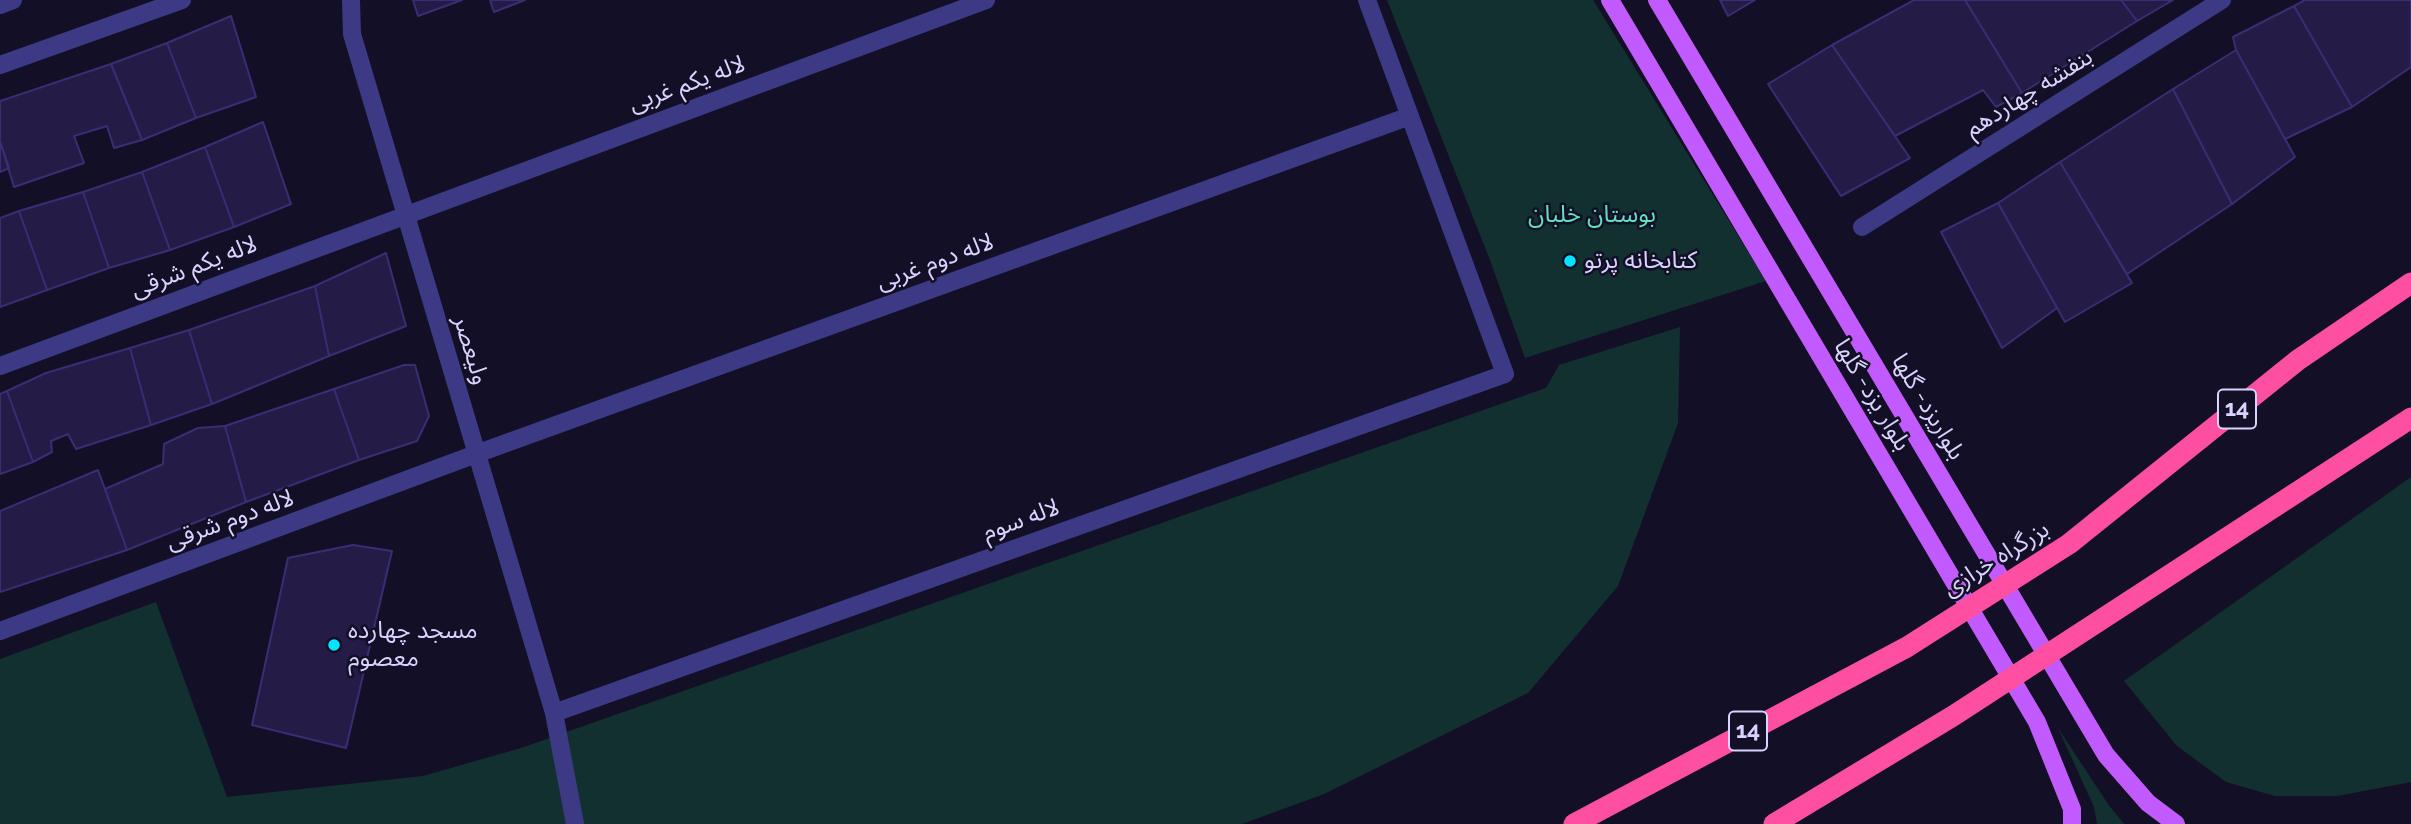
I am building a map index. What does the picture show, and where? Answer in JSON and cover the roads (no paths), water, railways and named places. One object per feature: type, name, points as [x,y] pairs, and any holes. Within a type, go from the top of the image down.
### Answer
[{"type":"highway","name":"بزرگراه خرازی","points":[[1565,824],[1582,819],[1907,647],[2068,544],[2298,360],[2411,283]]},
{"type":"highway","points":[[1773,824],[1953,716],[2411,418]]},
{"type":"main road","name":"بلوار یزد- گلها","points":[[1610,0],[2036,722],[2072,809],[2073,824]]},
{"type":"main road","name":"بلواریزد- گلها","points":[[1657,0],[2106,755],[2148,803],[2176,824]]},
{"type":"street","points":[[0,5],[13,0]]},
{"type":"street","points":[[0,65],[182,0]]},
{"type":"street","name":"ولیعصر","points":[[351,0],[352,34],[554,713],[575,824]]},
{"type":"street","name":"لاله یکم غربی","points":[[405,214],[986,0]]},
{"type":"street","points":[[1367,0],[1410,116]]},
{"type":"street","name":"بنفشه چهاردهم","points":[[1862,227],[2222,0]]},
{"type":"street","name":"لاله سوم","points":[[554,713],[1505,374],[1410,116]]},
{"type":"street","name":"لاله دوم غربی","points":[[477,454],[1410,116]]},
{"type":"street","name":"لاله یکم شرقی","points":[[0,366],[405,214]]},
{"type":"street","name":"لاله دوم شرقی","points":[[0,632],[477,454]]},
{"type":"place","name":"كتابخانه پرتو","points":[[1570,261]]},
{"type":"place","name":"مسجد چهارده معصوم","points":[[334,645]]},
{"type":"park label","name":"بوستان خلبان","points":[[1592,215]]}]
